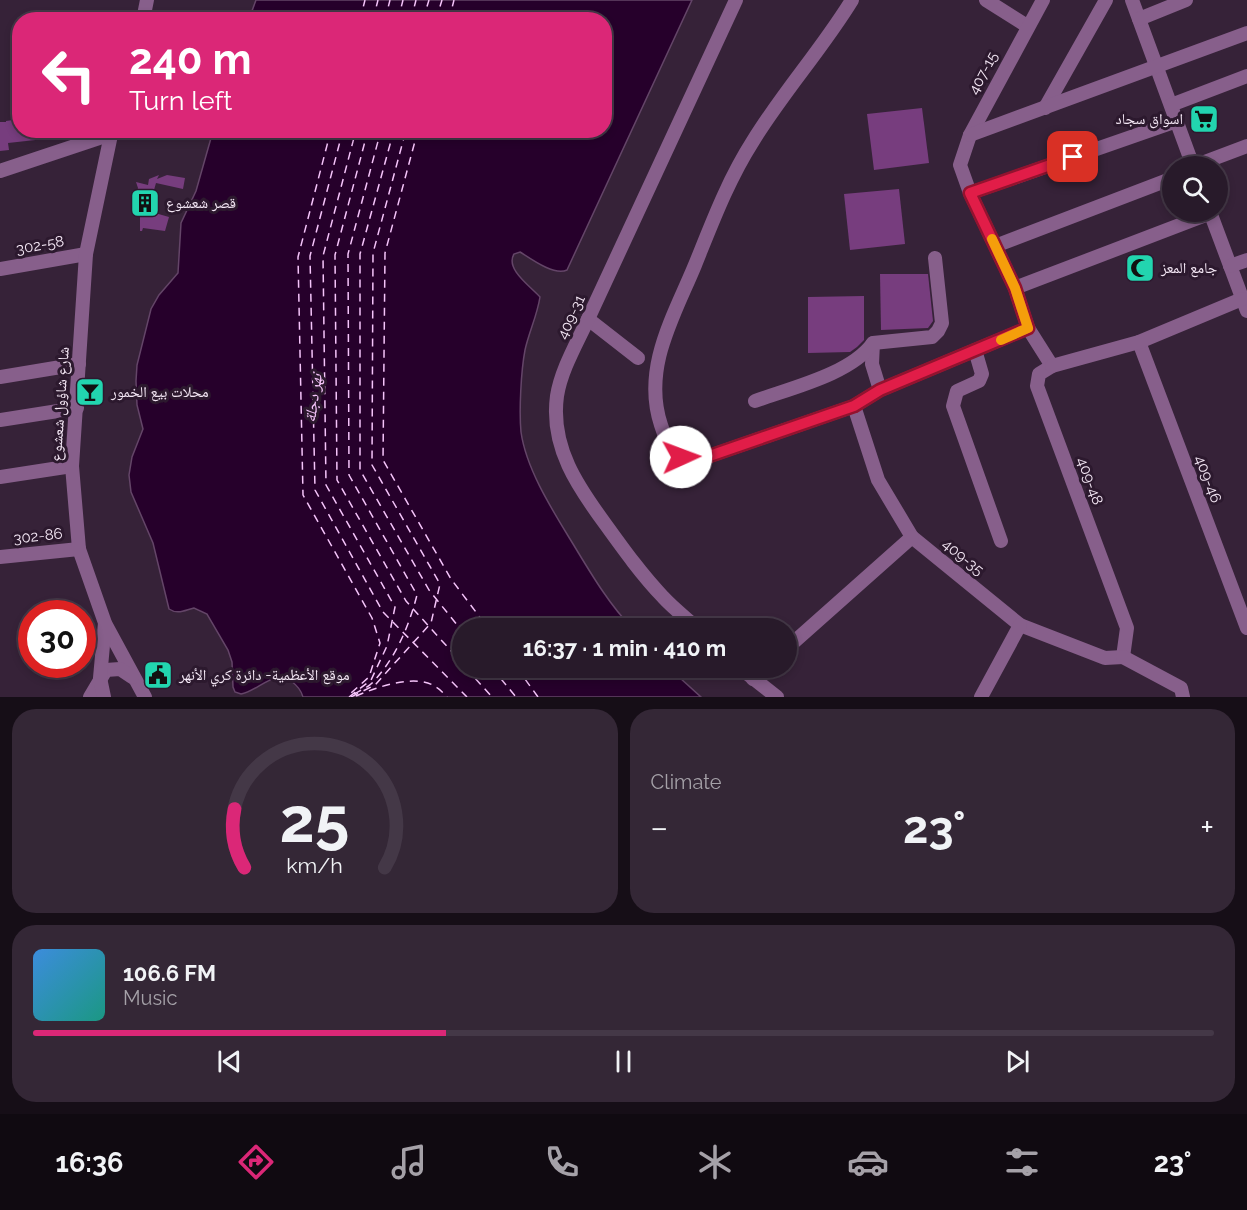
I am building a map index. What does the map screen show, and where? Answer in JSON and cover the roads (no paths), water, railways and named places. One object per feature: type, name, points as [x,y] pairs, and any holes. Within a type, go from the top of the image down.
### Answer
[{"type":"street","name":"409-31","points":[[686,618],[663,597],[629,557],[577,486],[562,448],[557,420],[557,396],[588,319],[736,0]]},
{"type":"street","points":[[852,0],[753,141],[727,186],[670,321],[657,364],[654,396],[657,414],[668,447],[681,457],[695,461],[854,406],[880,390],[1028,328]]},
{"type":"street","points":[[986,0],[1028,26]]},
{"type":"street","name":"407-15","points":[[970,193],[960,165],[970,135],[1043,0]]},
{"type":"street","points":[[1045,108],[1106,0]]},
{"type":"street","points":[[1132,0],[1190,156]]},
{"type":"street","points":[[1139,19],[1186,0]]},
{"type":"street","points":[[970,135],[1247,33]]},
{"type":"street","points":[[1171,105],[1247,76]]},
{"type":"street","points":[[1177,121],[970,193],[1015,288],[1028,328],[1052,366],[1139,342],[1245,305],[1214,222]]},
{"type":"street","points":[[0,171],[94,138]]},
{"type":"street","name":"شارع شاؤول شعشوع","points":[[100,678],[105,623],[79,549],[72,466],[86,254],[110,138]]},
{"type":"street","points":[[1220,156],[1247,146]]},
{"type":"street","points":[[995,246],[1162,182]]},
{"type":"street","points":[[1015,288],[1184,222]]},
{"type":"street","name":"302-58","points":[[0,269],[86,254]]},
{"type":"street","points":[[755,400],[842,369],[865,354],[873,343],[932,337],[942,323],[935,258]]},
{"type":"street","points":[[1230,266],[1247,260]]},
{"type":"street","points":[[588,319],[638,358]]},
{"type":"street","name":"409-46","points":[[1139,342],[1247,628]]},
{"type":"street","points":[[873,343],[872,364],[880,390]]},
{"type":"street","points":[[975,350],[982,374],[979,381],[957,391],[953,406],[1001,541]]},
{"type":"street","points":[[0,377],[80,364]]},
{"type":"street","name":"409-48","points":[[1052,366],[1039,375],[1037,386],[1127,628],[1124,657]]},
{"type":"street","name":"409-35","points":[[854,406],[878,480],[912,537],[1020,625],[1106,658],[1124,657]]},
{"type":"street","points":[[0,420],[77,408]]},
{"type":"street","points":[[0,477],[72,466]]},
{"type":"street","points":[[797,639],[912,537]]},
{"type":"street","name":"302-86","points":[[0,557],[79,549]]},
{"type":"street","points":[[105,623],[145,697]]},
{"type":"street","points":[[981,697],[1020,625]]},
{"type":"street","points":[[1124,657],[1181,688],[1183,697]]},
{"type":"street","points":[[90,697],[106,670],[120,669],[133,678]]},
{"type":"street","points":[[100,678],[104,697]]},
{"type":"street","points":[[753,678],[777,697]]},
{"type":"water","name":"نهر دجلة","points":[[256,0],[692,0],[567,270],[549,269],[520,252],[514,254],[512,260],[520,277],[540,297],[525,350],[521,380],[521,432],[528,460],[547,501],[606,597],[623,618],[452,618],[452,678],[680,678],[701,697],[303,697],[299,688],[285,678],[272,679],[241,694],[235,692],[232,662],[228,650],[207,614],[194,608],[178,612],[169,609],[153,543],[131,492],[129,475],[132,457],[143,429],[137,405],[137,365],[151,309],[159,295],[178,273],[181,223],[196,191],[211,138],[612,138],[612,12],[252,12]]},
{"type":"place","name":"اسواق سجاد","points":[[1204,119]]},
{"type":"place","name":"قصر شعشوع","points":[[145,203]]},
{"type":"place","name":"جامع المعز","points":[[1140,268]]},
{"type":"place","name":"محلات بيع الخمور","points":[[90,392]]},
{"type":"place","name":"موقع الأعظمية- دائرة كري الأنهر","points":[[158,675]]}]
